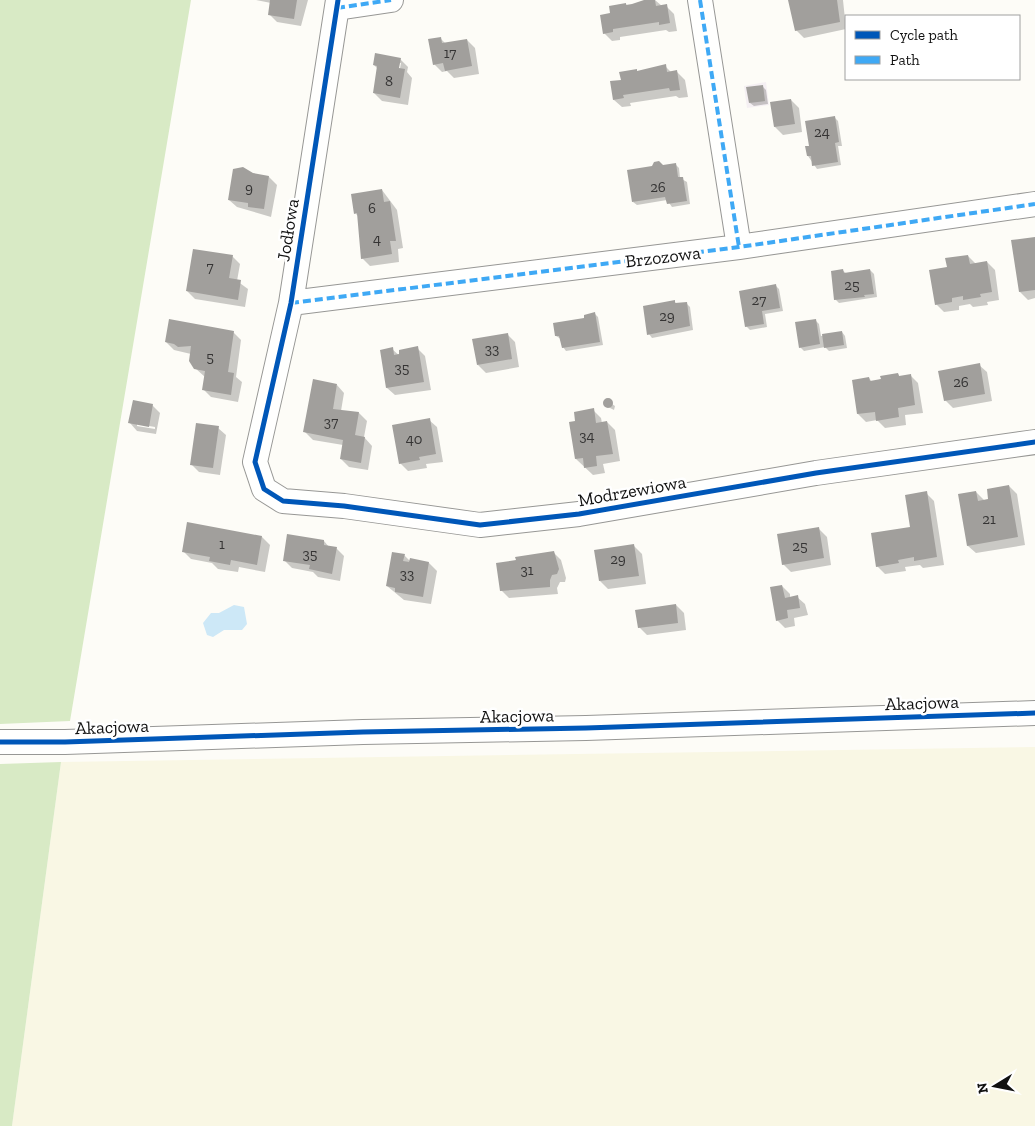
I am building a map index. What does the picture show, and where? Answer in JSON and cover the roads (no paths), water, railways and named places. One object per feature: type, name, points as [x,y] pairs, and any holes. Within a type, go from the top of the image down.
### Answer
[{"type":"street","points":[[338,4],[392,0]]},
{"type":"street","points":[[700,0],[739,247]]},
{"type":"street","name":"Jodłowa","points":[[255,462],[291,303],[338,4]]},
{"type":"street","name":"Brzozowa","points":[[291,303],[739,247],[1035,204]]},
{"type":"street","name":"Modrzewiowa","points":[[255,462],[264,489],[284,501],[344,506],[480,524],[579,514],[816,473],[1035,442]]},
{"type":"street","name":"Akacjowa","points":[[0,742],[65,742],[363,732],[596,728],[1035,713]]},
{"type":"water","points":[[234,605],[244,607],[247,624],[242,630],[224,630],[213,637],[207,635],[203,623],[211,613],[219,613]]}]
